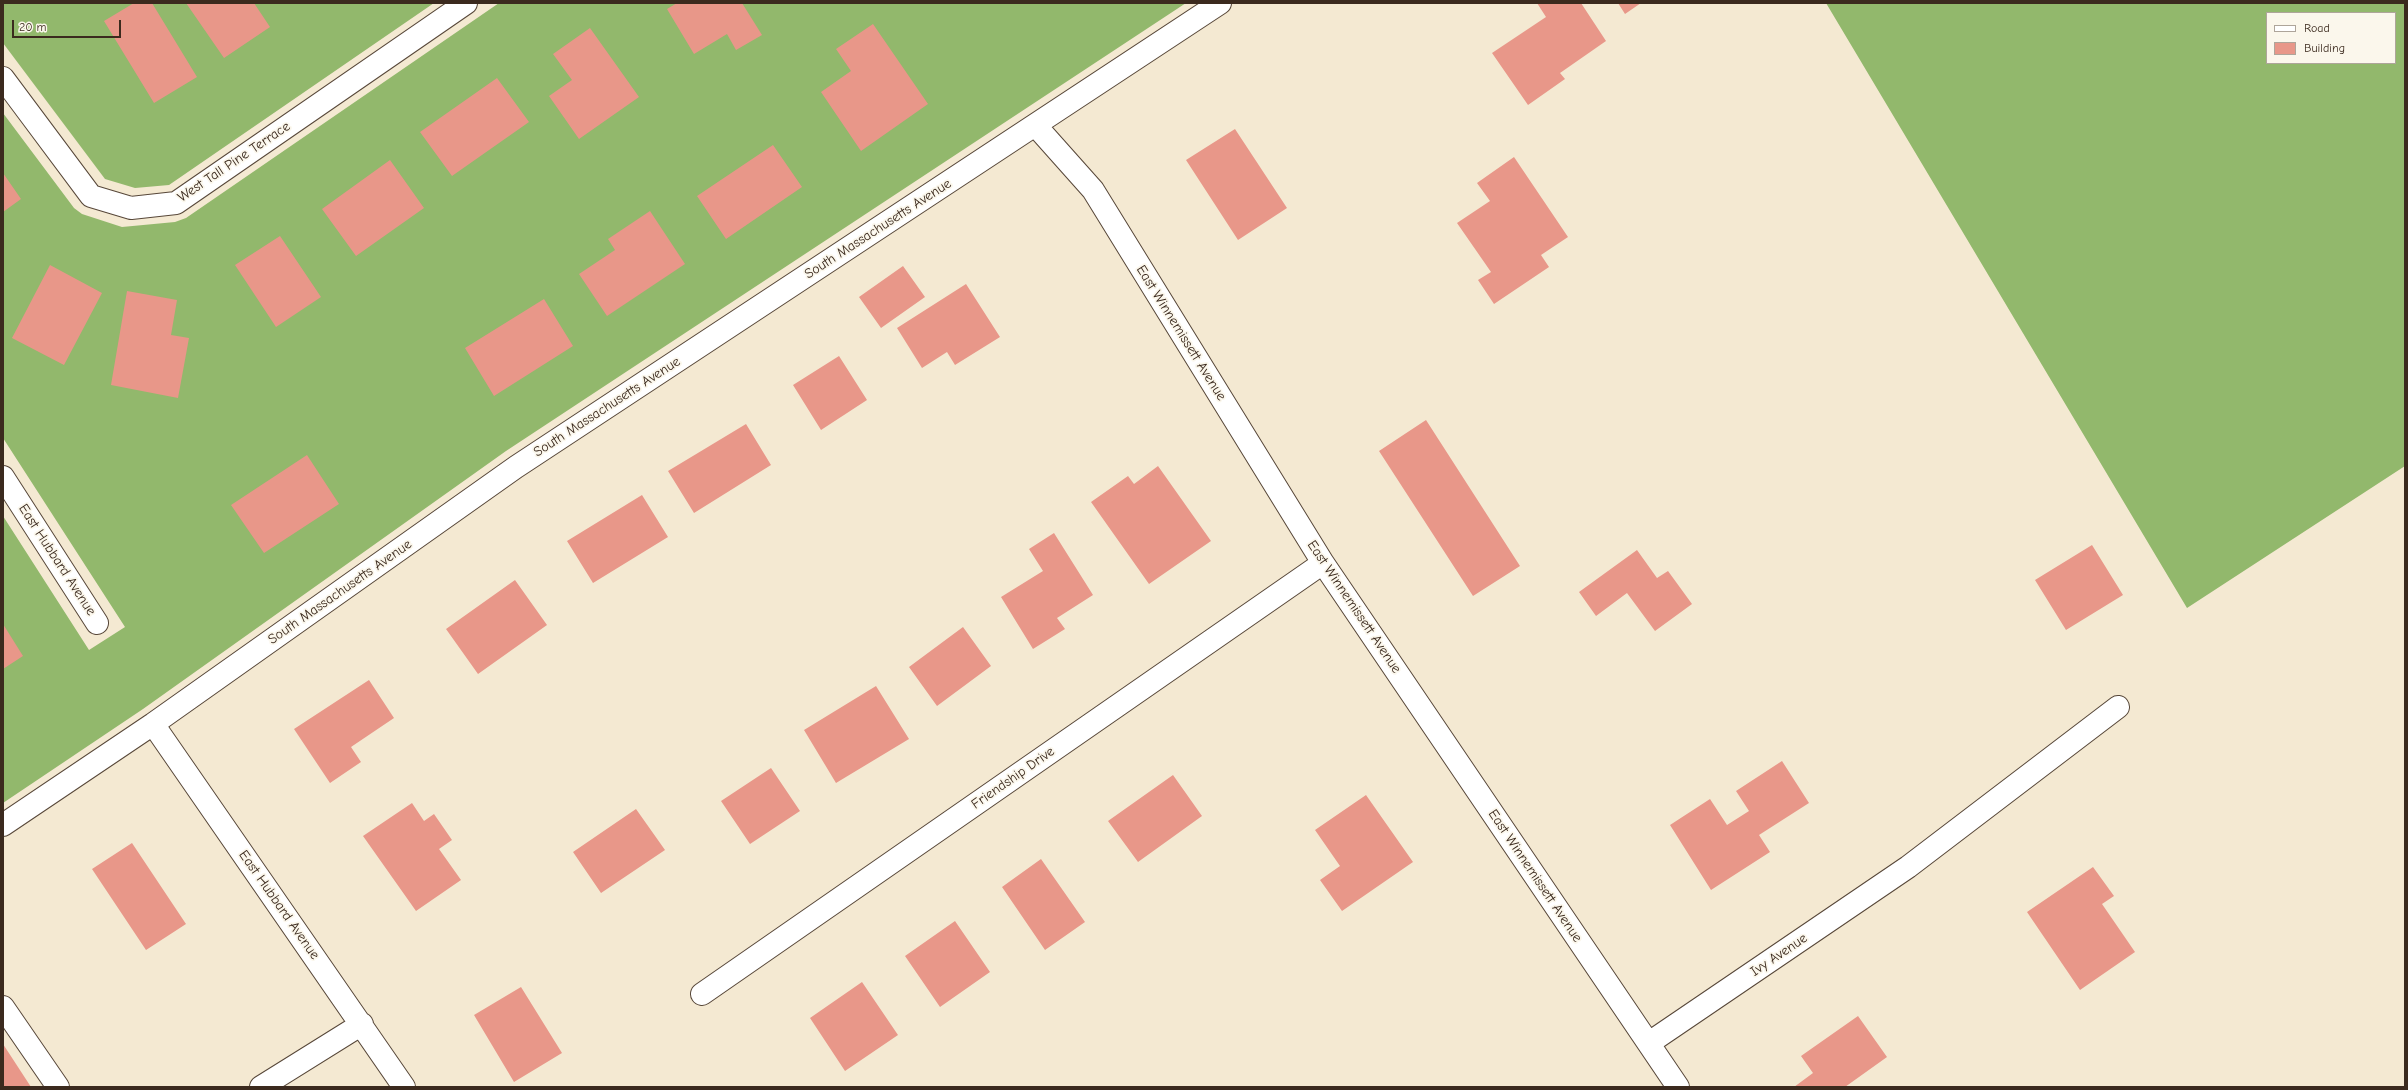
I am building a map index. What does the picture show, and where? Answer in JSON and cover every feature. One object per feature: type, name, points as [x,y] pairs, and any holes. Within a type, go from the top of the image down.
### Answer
[{"type":"street","name":"West Tall Pine Terrace","points":[[3,78],[91,196],[131,208],[176,203],[466,3]]},
{"type":"street","name":"South Massachusetts Avenue","points":[[3,825],[153,724],[516,467],[1036,126],[1220,3]]},
{"type":"street","name":"East Winnemissett Avenue","points":[[1036,126],[1092,190],[1323,563],[1678,1087]]},
{"type":"street","name":"East Hubbard Avenue","points":[[3,477],[97,624]]},
{"type":"street","name":"Friendship Drive","points":[[702,994],[1323,563]]},
{"type":"street","name":"Ivy Avenue","points":[[1649,1043],[1908,867],[2118,707]]},
{"type":"street","name":"East Hubbard Avenue","points":[[153,724],[362,1024],[404,1087]]},
{"type":"street","points":[[3,1007],[58,1087]]},
{"type":"street","points":[[261,1087],[362,1024]]},
{"type":"green space","points":[[3,3],[434,3],[169,185],[135,188],[105,179],[3,43]]},
{"type":"green space","points":[[499,3],[1186,3],[506,451],[143,709],[3,803],[3,516],[89,650],[125,627],[3,438],[3,113],[74,208],[82,214],[122,227],[175,222],[186,218]]},
{"type":"green space","points":[[1826,3],[2405,3],[2405,466],[2187,608]]},
{"type":"building","points":[[134,3],[152,3],[197,77],[154,103],[104,21]]},
{"type":"building","points":[[186,3],[254,3],[270,27],[224,58]]},
{"type":"building","points":[[677,3],[742,3],[762,35],[736,50],[727,34],[694,54],[667,9]]},
{"type":"building","points":[[1537,3],[1581,3],[1606,41],[1560,73],[1565,79],[1528,105],[1492,53],[1546,17]]},
{"type":"building","points":[[1618,3],[1641,3],[1625,14]]},
{"type":"building","points":[[873,24],[928,104],[861,151],[821,92],[851,71],[836,49]]},
{"type":"building","points":[[590,28],[639,97],[579,139],[549,96],[572,80],[553,54]]},
{"type":"building","points":[[497,78],[529,122],[452,176],[420,132]]},
{"type":"building","points":[[1235,129],[1287,208],[1238,240],[1186,160]]},
{"type":"building","points":[[773,145],[802,187],[726,239],[697,196]]},
{"type":"building","points":[[1514,157],[1568,237],[1541,255],[1549,267],[1494,304],[1478,280],[1491,272],[1457,223],[1490,201],[1477,183]]},
{"type":"building","points":[[390,160],[424,208],[356,256],[322,209]]},
{"type":"building","points":[[3,173],[21,199],[3,212]]},
{"type":"building","points":[[650,211],[685,264],[607,316],[579,274],[615,250],[608,239]]},
{"type":"building","points":[[280,236],[321,297],[276,327],[235,265]]},
{"type":"building","points":[[50,265],[102,293],[64,365],[12,338]]},
{"type":"building","points":[[903,266],[925,297],[881,328],[859,297]]},
{"type":"building","points":[[966,284],[1000,337],[955,365],[947,352],[922,368],[897,328]]},
{"type":"building","points":[[127,291],[177,300],[171,335],[189,338],[178,398],[111,385]]},
{"type":"building","points":[[544,299],[573,346],[494,396],[465,348]]},
{"type":"building","points":[[839,356],[867,400],[821,430],[793,385]]},
{"type":"building","points":[[1426,420],[1520,566],[1473,596],[1379,451]]},
{"type":"building","points":[[746,424],[771,465],[694,513],[668,471]]},
{"type":"building","points":[[307,455],[339,504],[264,553],[231,505]]},
{"type":"building","points":[[1158,466],[1211,541],[1149,584],[1091,502],[1128,476],[1134,484]]},
{"type":"building","points":[[642,495],[668,537],[593,583],[567,541]]},
{"type":"building","points":[[1054,533],[1093,595],[1057,618],[1065,629],[1033,649],[1001,597],[1043,571],[1029,549]]},
{"type":"building","points":[[2092,545],[2123,595],[2066,630],[2035,580]]},
{"type":"building","points":[[1637,550],[1657,578],[1668,571],[1692,604],[1655,631],[1627,593],[1596,616],[1579,592]]},
{"type":"building","points":[[515,580],[547,625],[478,674],[446,629]]},
{"type":"building","points":[[3,624],[23,656],[3,669]]},
{"type":"building","points":[[963,627],[991,666],[937,706],[909,667]]},
{"type":"building","points":[[369,680],[394,718],[351,747],[361,762],[330,783],[294,729]]},
{"type":"building","points":[[876,686],[909,739],[836,783],[804,730]]},
{"type":"building","points":[[1782,761],[1809,803],[1759,835],[1770,852],[1711,890],[1670,825],[1710,799],[1727,825],[1749,811],[1736,791]]},
{"type":"building","points":[[771,768],[800,811],[750,844],[721,801]]},
{"type":"building","points":[[1173,775],[1202,816],[1138,862],[1108,821]]},
{"type":"building","points":[[1366,795],[1413,862],[1342,911],[1320,880],[1340,866],[1315,830]]},
{"type":"building","points":[[412,803],[424,821],[434,814],[452,840],[439,849],[461,880],[416,911],[363,836]]},
{"type":"building","points":[[636,809],[665,850],[601,893],[573,852]]},
{"type":"building","points":[[132,843],[186,924],[146,950],[92,869]]},
{"type":"building","points":[[1041,859],[1085,922],[1045,950],[1002,887]]},
{"type":"building","points":[[2093,867],[2114,896],[2102,904],[2135,952],[2080,990],[2027,912]]},
{"type":"building","points":[[955,921],[990,972],[940,1007],[905,956]]},
{"type":"building","points":[[862,982],[898,1035],[845,1071],[810,1018]]},
{"type":"building","points":[[521,987],[562,1053],[514,1082],[474,1015]]},
{"type":"building","points":[[1858,1016],[1887,1057],[1845,1087],[1794,1087],[1813,1073],[1801,1056]]},
{"type":"building","points":[[3,1044],[31,1087],[3,1087]]}]
